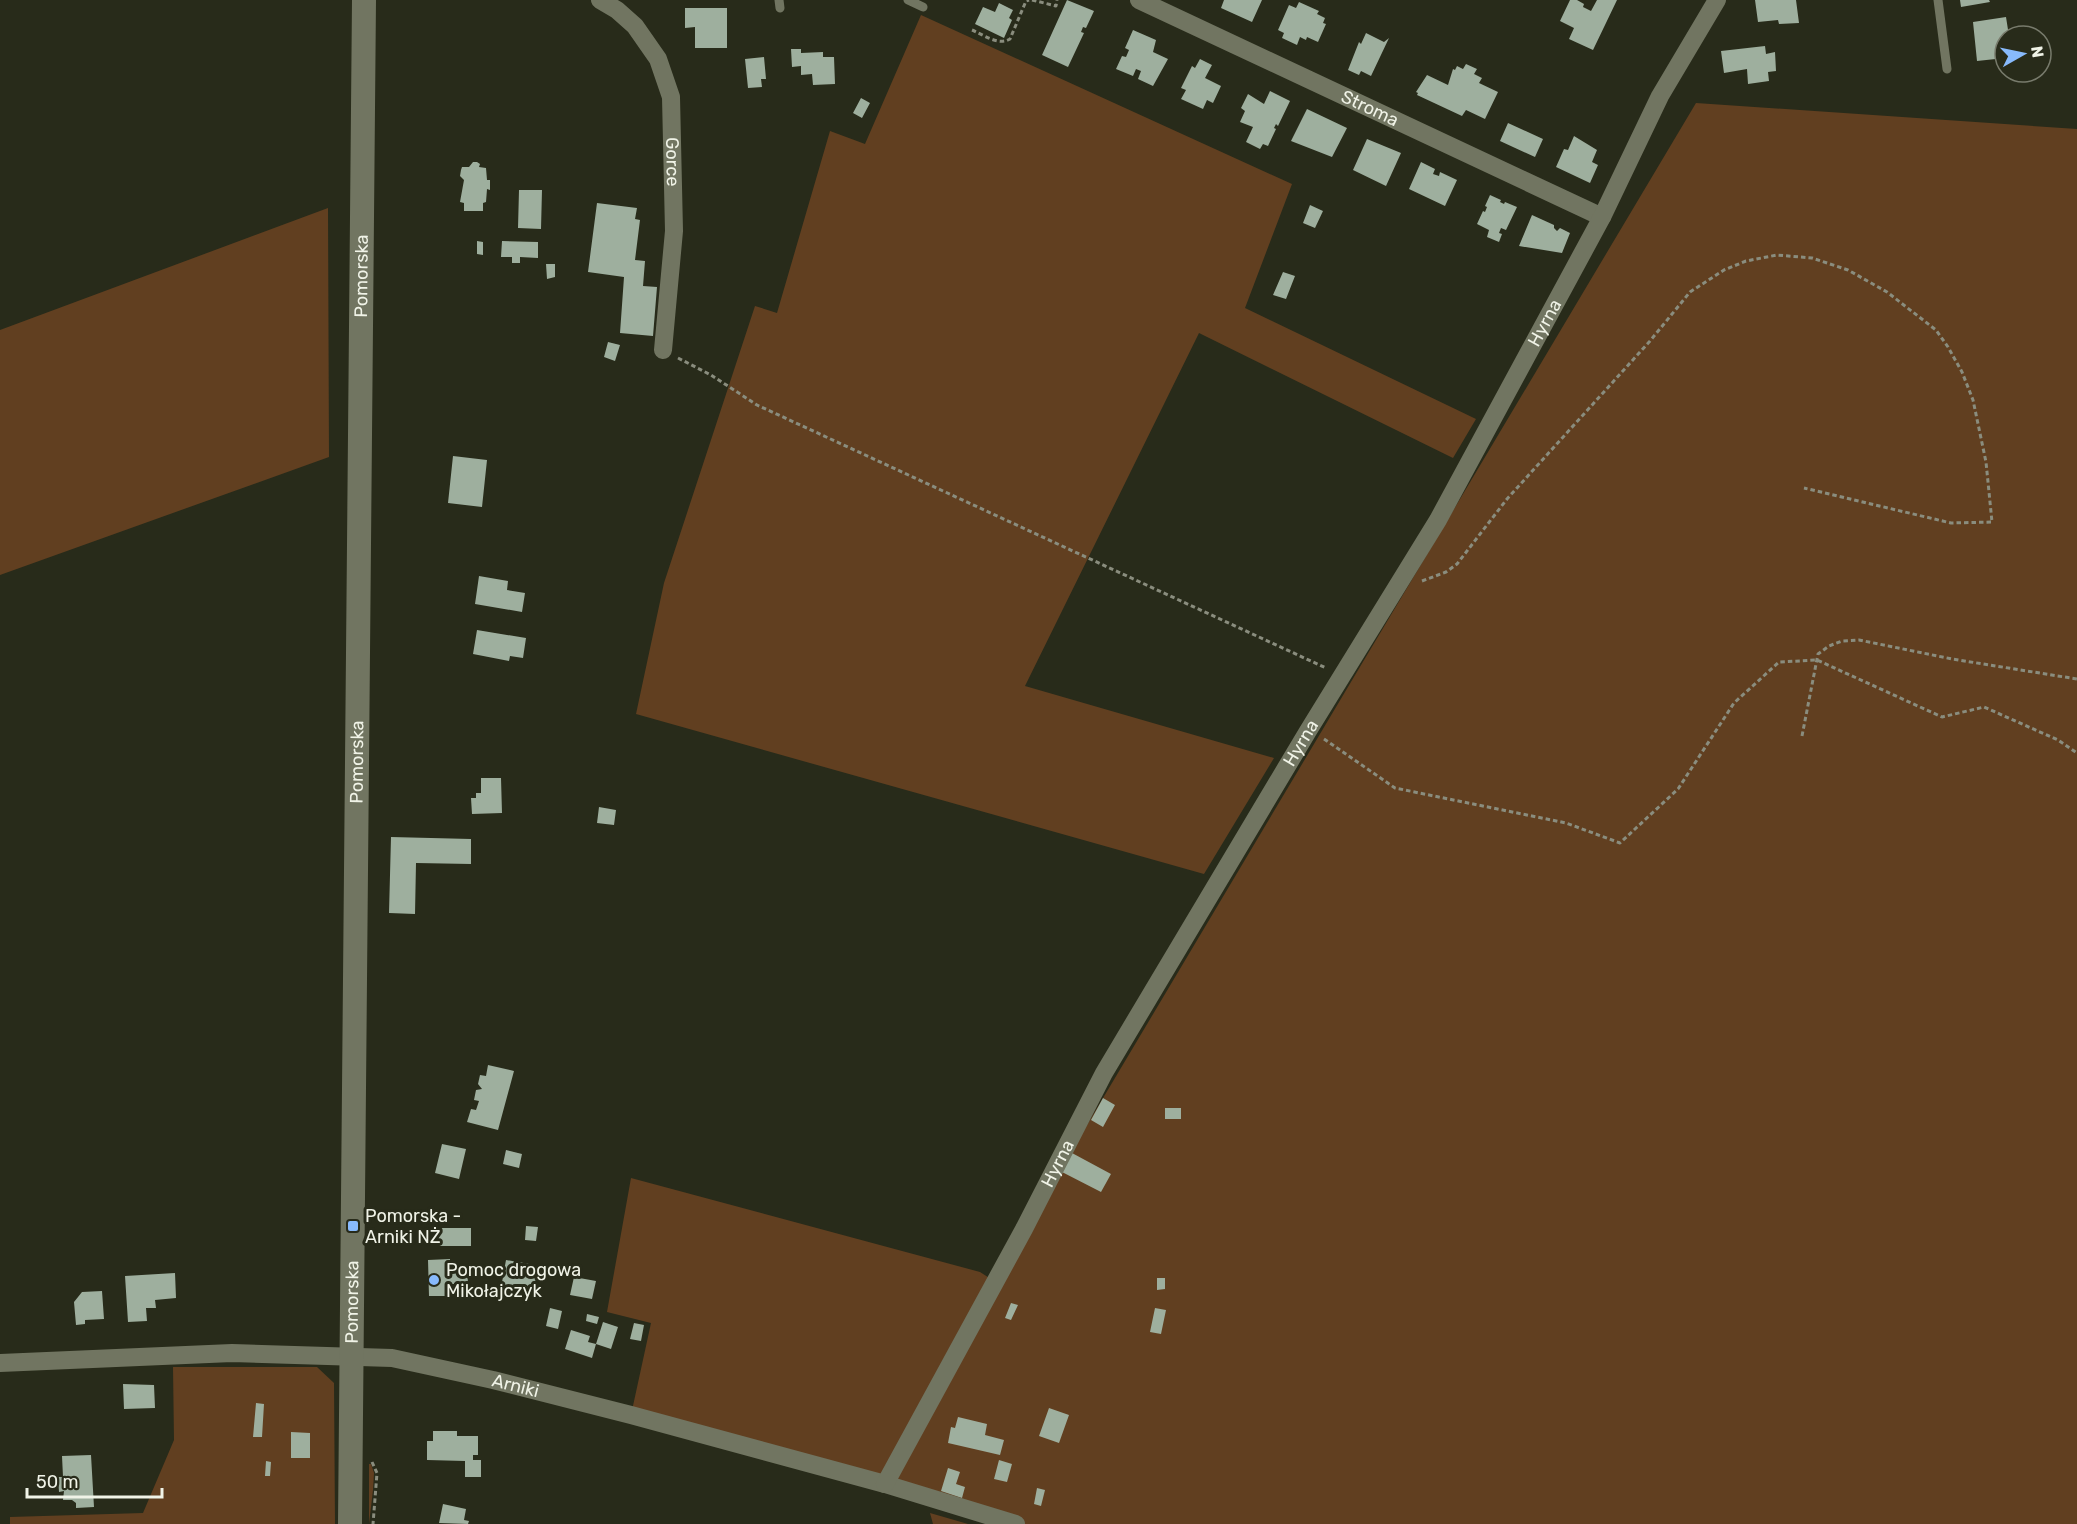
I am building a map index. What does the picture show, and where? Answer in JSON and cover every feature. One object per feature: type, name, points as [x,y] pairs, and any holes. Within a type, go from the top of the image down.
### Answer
[{"type":"street","name":"Pomorska","points":[[350,1524],[364,0]]},
{"type":"street","name":"Gorce","points":[[600,0],[617,10],[635,26],[658,59],[671,97],[674,231],[663,350]]},
{"type":"street","name":"Stroma","points":[[1139,0],[1602,217]]},
{"type":"street","name":"Hyrna","points":[[885,1484],[1024,1229],[1104,1073],[1438,520],[1602,217],[1660,96],[1717,0]]},
{"type":"street","name":"Arniki","points":[[0,1364],[232,1353],[392,1358],[493,1380],[885,1484],[1016,1524]]},
{"type":"lane","points":[[908,0],[923,7]]},
{"type":"lane","points":[[1938,0],[1947,69]]},
{"type":"path","points":[[972,30],[1000,43],[1006,42],[1010,39],[1026,2],[1030,0],[1056,6],[1057,0]]},
{"type":"path","points":[[1422,581],[1446,572],[1457,564],[1507,499],[1650,341],[1690,292],[1724,270],[1746,261],[1777,255],[1812,258],[1848,270],[1887,292],[1936,330],[1962,372],[1973,400],[1986,462],[1992,522],[1951,523],[1804,488]]},
{"type":"path","points":[[663,350],[711,375],[757,405],[1343,676]]},
{"type":"path","points":[[1802,736],[1818,654],[1842,641],[1859,640],[1952,659],[2077,679]]},
{"type":"path","points":[[1310,729],[1395,788],[1566,823],[1620,843],[1678,789],[1734,703],[1779,662],[1816,660],[1942,717],[1984,707],[2058,740],[2077,753]]},
{"type":"path","points":[[365,1458],[372,1462],[377,1473],[373,1524]]},
{"type":"shaded area","points":[[921,15],[1292,184],[1245,308],[1476,419],[1453,458],[1199,333],[1025,686],[1274,758],[1204,874],[636,714],[664,583],[755,306],[777,313],[830,131],[865,144]]},
{"type":"shaded area","points":[[1696,103],[2077,129],[2077,1524],[1016,1524],[631,1415],[651,1323],[607,1312],[631,1178],[980,1272],[994,1281]]},
{"type":"shaded area","points":[[328,208],[329,457],[0,575],[0,330]]},
{"type":"shaded area","points":[[173,1367],[317,1367],[334,1383],[335,1524],[10,1524],[10,1517],[143,1513],[174,1440]]},
{"type":"shaded area","points":[[369,1464],[374,1473],[369,1524]]},
{"type":"shaded area","points":[[930,1513],[968,1524],[933,1524]]},
{"type":"building","points":[[1067,0],[1094,11],[1086,28],[1083,27],[1081,32],[1084,33],[1068,67],[1042,55]]},
{"type":"building","points":[[1224,0],[1262,0],[1252,22],[1221,8]]},
{"type":"building","points":[[1570,0],[1577,0],[1591,11],[1597,0],[1617,0],[1593,50],[1569,39],[1574,28],[1560,21]]},
{"type":"building","points":[[1755,0],[1796,0],[1799,23],[1779,24],[1778,20],[1758,22]]},
{"type":"building","points":[[1960,0],[1989,0],[1990,2],[1961,7]]},
{"type":"building","points":[[1299,2],[1319,11],[1317,14],[1325,18],[1323,23],[1326,24],[1318,42],[1307,37],[1306,40],[1300,37],[1297,45],[1282,38],[1284,33],[1278,30],[1289,5],[1296,8]]},
{"type":"building","points":[[999,3],[1013,10],[1009,18],[1012,20],[1004,38],[975,24],[983,7],[995,12]]},
{"type":"building","points":[[685,8],[727,8],[727,48],[695,48],[695,27],[685,28]]},
{"type":"building","points":[[2006,17],[2007,24],[1993,24],[1993,59],[1977,61],[1973,22]]},
{"type":"building","points":[[1133,30],[1156,40],[1153,52],[1168,59],[1153,86],[1138,79],[1141,71],[1136,69],[1133,76],[1116,69],[1122,56],[1126,57],[1129,50],[1125,48]]},
{"type":"building","points":[[1366,33],[1384,42],[1389,38],[1371,76],[1361,71],[1359,75],[1348,70],[1359,42],[1361,44]]},
{"type":"building","points":[[1765,46],[1766,54],[1775,52],[1776,71],[1768,72],[1769,81],[1748,84],[1747,69],[1724,73],[1721,51]]},
{"type":"building","points":[[791,49],[801,49],[801,53],[823,52],[823,57],[834,57],[835,84],[813,85],[812,74],[801,75],[801,66],[792,67]]},
{"type":"building","points":[[764,57],[766,79],[761,79],[762,87],[748,88],[745,59]]},
{"type":"building","points":[[1200,59],[1212,65],[1205,78],[1221,86],[1213,103],[1207,100],[1203,109],[1181,99],[1186,90],[1181,88],[1192,66],[1195,68]]},
{"type":"building","points":[[1466,64],[1477,69],[1474,74],[1482,78],[1479,83],[1498,92],[1485,119],[1466,110],[1462,116],[1417,95],[1416,92],[1427,75],[1448,85],[1453,69],[1455,70],[1457,66],[1463,69]]},
{"type":"building","points":[[1270,91],[1290,101],[1278,126],[1276,124],[1274,128],[1276,129],[1268,146],[1263,144],[1260,149],[1246,142],[1253,127],[1240,122],[1245,111],[1241,108],[1248,94],[1264,104]]},
{"type":"building","points":[[861,98],[870,103],[862,118],[853,113]]},
{"type":"building","points":[[1307,109],[1347,128],[1332,157],[1291,141]]},
{"type":"building","points":[[1508,123],[1543,139],[1535,157],[1500,141]]},
{"type":"building","points":[[1574,136],[1597,150],[1592,162],[1598,165],[1590,183],[1556,167],[1564,149],[1568,150]]},
{"type":"building","points":[[1367,139],[1401,153],[1386,186],[1353,170]]},
{"type":"building","points":[[473,162],[480,164],[479,167],[486,168],[487,180],[490,180],[490,190],[487,189],[483,211],[464,211],[464,203],[460,202],[464,180],[460,176],[461,170],[462,167],[469,167]]},
{"type":"building","points":[[1421,162],[1435,169],[1433,174],[1439,176],[1440,172],[1457,180],[1445,206],[1409,189]]},
{"type":"building","points":[[519,190],[542,190],[541,229],[518,228]]},
{"type":"building","points":[[1490,195],[1504,204],[1505,202],[1517,207],[1506,230],[1501,228],[1499,233],[1502,234],[1499,242],[1487,237],[1489,230],[1477,224],[1483,211],[1485,212]]},
{"type":"building","points":[[597,203],[637,208],[635,219],[640,220],[635,260],[645,261],[643,286],[657,287],[653,336],[620,333],[624,277],[588,272]]},
{"type":"building","points":[[1310,205],[1323,211],[1315,228],[1303,223]]},
{"type":"building","points":[[1532,215],[1554,225],[1557,231],[1560,228],[1570,233],[1562,253],[1519,246]]},
{"type":"building","points":[[477,241],[483,242],[483,255],[477,254]]},
{"type":"building","points":[[502,241],[538,242],[538,258],[520,257],[520,263],[512,263],[512,257],[501,257]]},
{"type":"building","points":[[546,264],[555,264],[555,277],[547,279]]},
{"type":"building","points":[[1283,272],[1295,276],[1286,299],[1273,295]]},
{"type":"building","points":[[608,342],[620,345],[615,361],[604,357]]},
{"type":"building","points":[[453,456],[487,460],[482,507],[448,503]]},
{"type":"building","points":[[479,576],[508,581],[507,590],[525,593],[522,612],[475,604]]},
{"type":"building","points":[[477,630],[526,638],[523,658],[510,656],[509,661],[473,654]]},
{"type":"building","points":[[481,778],[501,778],[502,813],[472,814],[471,798],[476,798],[476,793],[481,793]]},
{"type":"building","points":[[599,807],[616,810],[614,825],[597,823]]},
{"type":"building","points":[[391,837],[471,839],[471,864],[416,863],[415,914],[389,913]]},
{"type":"building","points":[[488,1065],[514,1071],[498,1130],[467,1122],[471,1109],[476,1110],[479,1101],[474,1100],[476,1090],[482,1089],[478,1084],[480,1075],[486,1076]]},
{"type":"building","points":[[1103,1098],[1115,1105],[1103,1127],[1091,1120]]},
{"type":"building","points":[[1165,1108],[1181,1108],[1181,1119],[1165,1119]]},
{"type":"building","points":[[442,1144],[466,1149],[459,1179],[435,1173]]},
{"type":"building","points":[[506,1150],[522,1154],[519,1168],[503,1164]]},
{"type":"building","points":[[1072,1153],[1111,1174],[1101,1192],[1062,1172]]},
{"type":"building","points":[[526,1226],[538,1227],[536,1241],[525,1240]]},
{"type":"building","points":[[433,1228],[471,1228],[471,1246],[434,1246]]},
{"type":"building","points":[[450,1259],[450,1266],[467,1266],[468,1284],[450,1284],[451,1296],[429,1296],[428,1260]]},
{"type":"building","points":[[506,1260],[535,1265],[534,1274],[537,1280],[532,1282],[531,1293],[501,1288]]},
{"type":"building","points":[[175,1273],[176,1298],[155,1300],[156,1308],[146,1308],[147,1321],[128,1322],[125,1276]]},
{"type":"building","points":[[574,1277],[596,1281],[592,1299],[570,1295]]},
{"type":"building","points":[[1157,1278],[1165,1278],[1165,1289],[1157,1290]]},
{"type":"building","points":[[102,1291],[104,1319],[85,1320],[85,1324],[76,1325],[74,1302],[82,1292]]},
{"type":"building","points":[[1011,1303],[1018,1305],[1011,1320],[1005,1318]]},
{"type":"building","points":[[550,1308],[562,1311],[558,1329],[546,1326]]},
{"type":"building","points":[[1155,1308],[1166,1310],[1161,1334],[1150,1332]]},
{"type":"building","points":[[587,1314],[599,1317],[597,1324],[586,1321]]},
{"type":"building","points":[[603,1322],[618,1327],[611,1349],[596,1344]]},
{"type":"building","points":[[634,1323],[644,1325],[641,1341],[630,1339]]},
{"type":"building","points":[[571,1330],[590,1336],[588,1342],[596,1344],[592,1358],[565,1349]]},
{"type":"building","points":[[123,1384],[154,1385],[155,1408],[124,1409]]},
{"type":"building","points":[[256,1403],[264,1404],[262,1437],[253,1437]]},
{"type":"building","points":[[1049,1408],[1069,1415],[1059,1443],[1039,1436]]},
{"type":"building","points":[[958,1417],[987,1424],[985,1435],[1004,1440],[1000,1455],[948,1443],[951,1427],[955,1428]]},
{"type":"building","points":[[433,1431],[457,1431],[457,1436],[478,1436],[478,1455],[473,1455],[473,1460],[481,1460],[481,1477],[465,1477],[465,1461],[427,1460],[427,1441],[433,1441]]},
{"type":"building","points":[[291,1432],[310,1433],[310,1458],[291,1458]]},
{"type":"building","points":[[91,1455],[94,1507],[76,1508],[76,1503],[72,1500],[63,1500],[64,1491],[59,1492],[58,1477],[63,1477],[62,1456]]},
{"type":"building","points":[[999,1460],[1012,1464],[1007,1482],[994,1479]]},
{"type":"building","points":[[266,1461],[271,1462],[270,1476],[265,1476]]},
{"type":"building","points":[[948,1468],[960,1472],[956,1484],[965,1487],[962,1498],[941,1491]]},
{"type":"building","points":[[1037,1488],[1045,1490],[1041,1506],[1034,1504]]},
{"type":"building","points":[[443,1504],[466,1509],[464,1520],[469,1521],[468,1524],[439,1523]]},
{"type":"place","name":"Pomorska - Arniki NŻ","points":[[353,1226]]},
{"type":"place","name":"Pomoc drogowa Mikołajczyk","points":[[434,1280]]}]
